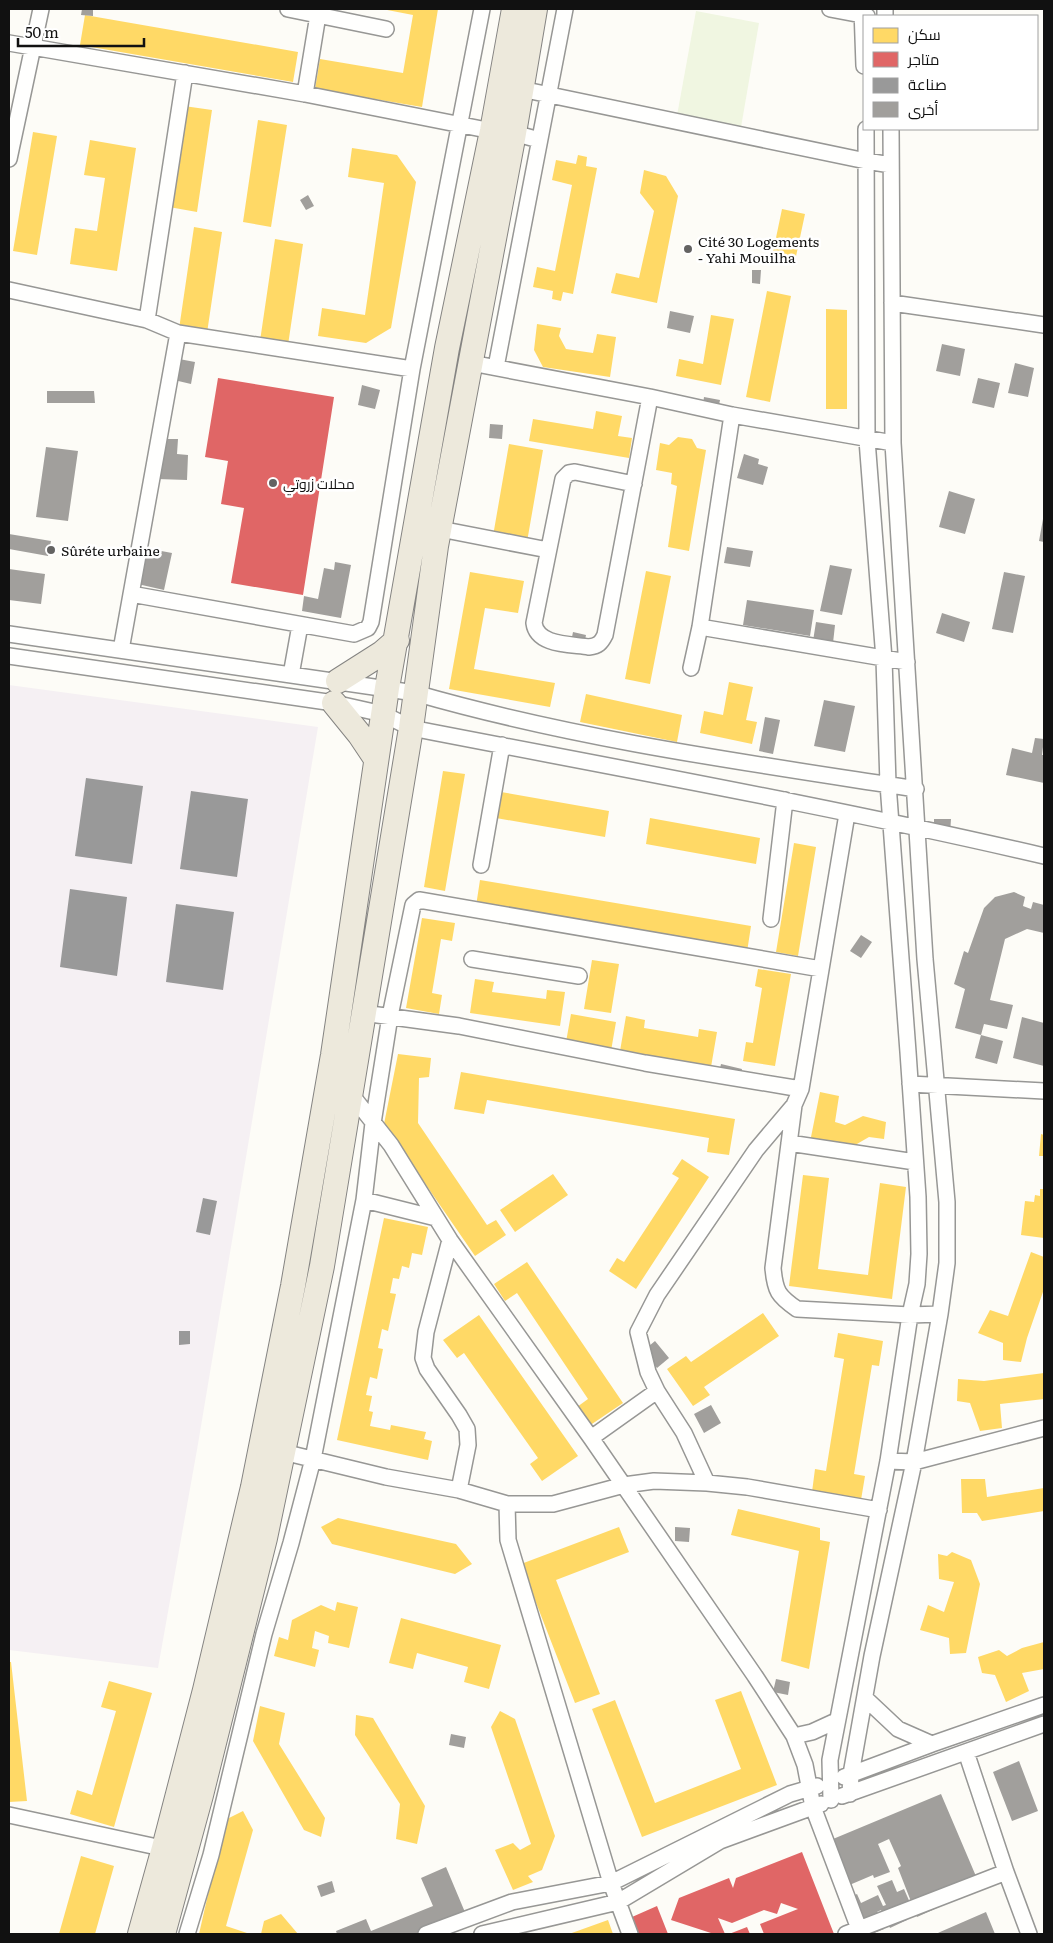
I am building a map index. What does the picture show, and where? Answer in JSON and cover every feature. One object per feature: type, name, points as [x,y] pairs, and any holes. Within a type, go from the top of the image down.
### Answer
[{"type":"main road","points":[[163,1934],[174,1851],[206,1690],[253,1487],[293,1286],[333,1056],[387,688],[397,640],[430,538],[471,363],[503,132],[514,9]]},
{"type":"main road","points":[[140,1934],[174,1851],[201,1795],[265,1538],[322,1266],[411,728],[446,348],[503,132],[521,89],[535,9]]},
{"type":"main road","points":[[376,760],[336,692],[397,640]]},
{"type":"street","points":[[9,159],[41,9]]},
{"type":"street","points":[[288,9],[386,29]]},
{"type":"street","points":[[131,594],[354,634],[368,628],[371,622],[386,536],[412,369],[482,9]]},
{"type":"street","points":[[496,367],[565,9]]},
{"type":"street","points":[[830,9],[864,13]]},
{"type":"street","points":[[305,94],[318,15]]},
{"type":"street","points":[[9,43],[305,94],[539,140]]},
{"type":"street","points":[[147,320],[185,73]]},
{"type":"street","points":[[521,89],[891,165]]},
{"type":"street","points":[[831,1800],[829,1782],[830,1760],[836,1721],[888,1461],[910,1315],[917,1284],[919,1254],[910,1084],[888,784],[884,659],[867,440],[866,130]]},
{"type":"street","points":[[850,1794],[851,1774],[872,1656],[914,1462],[947,1263],[947,1202],[925,960],[916,789],[893,443],[891,130]]},
{"type":"street","points":[[9,290],[147,320],[178,333],[412,369]]},
{"type":"street","points":[[892,303],[1044,325]]},
{"type":"street","points":[[122,650],[178,333]]},
{"type":"street","points":[[471,363],[650,396],[732,415],[893,443]]},
{"type":"street","points":[[634,484],[576,472],[569,473],[563,479],[534,623],[539,635],[545,639],[589,647],[596,646],[602,642],[605,635],[634,484],[650,396]]},
{"type":"street","points":[[691,668],[700,627],[732,415]]},
{"type":"street","points":[[386,536],[430,538],[548,550]]},
{"type":"street","points":[[291,675],[300,625]]},
{"type":"street","points":[[700,627],[907,662]]},
{"type":"street","points":[[9,634],[291,675],[336,692],[411,728],[785,800],[918,827],[1044,856]]},
{"type":"street","points":[[9,656],[336,692],[387,688],[415,693],[453,704],[583,734],[794,771],[916,789]]},
{"type":"street","points":[[481,865],[502,745]]},
{"type":"street","points":[[771,919],[785,800]]},
{"type":"street","points":[[847,814],[800,1089],[794,1105],[773,1268],[774,1287],[783,1300],[797,1309],[910,1315],[940,1314]]},
{"type":"street","points":[[187,1934],[211,1855],[264,1634],[313,1459],[364,1200],[373,1123],[390,1016],[415,902],[419,900],[821,969]]},
{"type":"street","points":[[472,959],[579,976]]},
{"type":"street","points":[[363,1012],[459,1026],[646,1063],[800,1089]]},
{"type":"street","points":[[910,1084],[936,1087],[1044,1091]]},
{"type":"street","points":[[350,1094],[391,1145],[450,1240],[624,1485],[794,1736],[805,1765],[813,1807],[855,1933],[1006,1872]]},
{"type":"street","points":[[707,1483],[684,1433],[657,1391],[648,1372],[638,1332],[657,1295],[756,1150],[794,1105]]},
{"type":"street","points":[[789,1143],[915,1162]]},
{"type":"street","points":[[364,1200],[436,1218]]},
{"type":"street","points":[[450,1240],[426,1332],[423,1358],[427,1369],[467,1429],[468,1445],[459,1490]]},
{"type":"street","points":[[591,1438],[657,1391]]},
{"type":"street","points":[[888,1461],[914,1462],[1044,1428]]},
{"type":"street","points":[[283,1452],[386,1477],[459,1490],[507,1504],[553,1504],[624,1485],[654,1481],[747,1487],[879,1510]]},
{"type":"street","points":[[507,1504],[508,1540],[610,1883],[630,1934]]},
{"type":"street","points":[[865,1698],[898,1729],[932,1744]]},
{"type":"street","points":[[426,1934],[512,1902],[610,1883],[790,1794],[829,1782],[1044,1705]]},
{"type":"street","points":[[794,1736],[812,1732],[836,1721]]},
{"type":"street","points":[[482,1934],[618,1902],[720,1841],[1044,1724]]},
{"type":"street","points":[[966,1752],[1029,1934]]},
{"type":"street","points":[[9,1815],[174,1851]]},
{"type":"shaded area","points":[[9,685],[318,727],[198,1444],[158,1668],[9,1650]]},
{"type":"green space","points":[[696,11],[759,23],[740,133],[676,121]]},
{"type":"building: سكن","points":[[382,9],[438,9],[422,107],[315,89],[320,59],[403,73],[413,15]]},
{"type":"building: سكن","points":[[85,15],[298,52],[293,82],[80,45]]},
{"type":"building: سكن","points":[[184,106],[212,110],[197,212],[169,207]]},
{"type":"building: سكن","points":[[258,120],[287,125],[271,227],[243,222]]},
{"type":"building: سكن","points":[[33,132],[57,136],[37,255],[13,251]]},
{"type":"building: سكن","points":[[90,140],[136,148],[117,271],[70,264],[75,228],[97,231],[105,178],[84,175]]},
{"type":"building: سكن","points":[[352,148],[397,155],[416,182],[391,328],[366,343],[318,336],[322,308],[365,315],[384,183],[348,177]]},
{"type":"building: سكن","points":[[578,155],[587,157],[586,166],[597,168],[573,294],[563,292],[561,301],[552,299],[553,291],[533,287],[537,267],[555,271],[572,185],[552,180],[556,160],[576,164]]},
{"type":"building: سكن","points":[[644,170],[666,176],[678,196],[657,303],[611,293],[616,273],[639,278],[654,211],[640,193]]},
{"type":"building: سكن","points":[[782,209],[805,214],[795,261],[772,257]]},
{"type":"building: سكن","points":[[194,227],[222,232],[207,333],[179,329]]},
{"type":"building: سكن","points":[[275,239],[303,244],[288,345],[260,341]]},
{"type":"building: سكن","points":[[767,291],[791,296],[770,402],[746,397]]},
{"type":"building: سكن","points":[[826,309],[847,310],[847,409],[826,409]]},
{"type":"building: سكن","points":[[711,315],[734,319],[721,385],[676,376],[679,359],[703,364]]},
{"type":"building: سكن","points":[[537,324],[561,328],[559,336],[566,349],[593,353],[597,334],[616,337],[610,377],[543,367],[534,350]]},
{"type":"building: سكن","points":[[596,411],[622,416],[618,436],[632,438],[629,458],[529,441],[533,419],[593,429]]},
{"type":"building: سكن","points":[[678,437],[692,439],[697,448],[706,450],[689,551],[668,547],[677,486],[671,484],[672,473],[656,470],[660,443],[669,445]]},
{"type":"building: سكن","points":[[509,444],[543,450],[527,542],[493,536]]},
{"type":"building: سكن","points":[[646,571],[671,576],[650,684],[625,679]]},
{"type":"building: سكن","points":[[470,572],[524,581],[518,613],[485,608],[474,669],[555,683],[550,707],[449,689]]},
{"type":"building: سكن","points":[[729,682],[753,687],[746,720],[757,722],[752,744],[700,733],[704,711],[723,715]]},
{"type":"building: سكن","points":[[586,694],[682,715],[677,742],[580,722]]},
{"type":"building: سكن","points":[[443,771],[465,774],[445,891],[424,887]]},
{"type":"building: سكن","points":[[501,792],[609,811],[605,837],[496,818]]},
{"type":"building: سكن","points":[[650,818],[760,838],[756,864],[646,844]]},
{"type":"building: سكن","points":[[794,843],[816,847],[798,956],[776,952]]},
{"type":"building: سكن","points":[[480,880],[751,926],[747,952],[476,906]]},
{"type":"building: سكن","points":[[422,918],[455,923],[452,941],[441,939],[432,993],[442,995],[439,1014],[406,1008]]},
{"type":"building: سكن","points":[[592,960],[619,964],[611,1013],[584,1009]]},
{"type":"building: سكن","points":[[758,969],[791,974],[775,1066],[743,1061],[746,1042],[753,1043],[762,988],[755,986]]},
{"type":"building: سكن","points":[[475,979],[494,982],[492,992],[546,999],[547,990],[565,992],[560,1026],[470,1013]]},
{"type":"building: سكن","points":[[571,1014],[616,1022],[611,1051],[566,1042]]},
{"type":"building: سكن","points":[[626,1016],[645,1020],[644,1028],[698,1037],[699,1029],[717,1032],[711,1067],[620,1051]]},
{"type":"building: سكن","points":[[398,1054],[431,1058],[429,1077],[419,1078],[418,1123],[487,1225],[496,1220],[506,1235],[475,1256],[384,1124]]},
{"type":"building: سكن","points":[[461,1072],[735,1119],[729,1155],[707,1152],[709,1138],[487,1100],[484,1114],[454,1109]]},
{"type":"building: سكن","points":[[820,1092],[839,1096],[835,1122],[845,1125],[863,1116],[886,1122],[884,1139],[869,1137],[850,1148],[810,1142]]},
{"type":"building: سكن","points":[[1041,1134],[1044,1135],[1044,1156],[1039,1156]]},
{"type":"building: سكن","points":[[682,1159],[709,1177],[636,1289],[609,1271],[617,1258],[624,1262],[679,1178],[672,1174]]},
{"type":"building: سكن","points":[[553,1174],[568,1195],[515,1232],[500,1210]]},
{"type":"building: سكن","points":[[803,1175],[829,1178],[818,1269],[868,1275],[880,1183],[906,1187],[892,1299],[789,1286]]},
{"type":"building: سكن","points":[[1040,1189],[1044,1189],[1044,1238],[1021,1235],[1025,1201],[1034,1202],[1035,1195],[1040,1196]]},
{"type":"building: سكن","points":[[384,1218],[428,1227],[422,1255],[412,1253],[409,1268],[402,1266],[399,1279],[393,1278],[390,1293],[396,1294],[388,1331],[382,1329],[378,1348],[383,1349],[377,1379],[370,1377],[366,1395],[372,1396],[369,1411],[373,1412],[370,1426],[390,1430],[391,1425],[426,1432],[424,1439],[432,1441],[428,1460],[337,1440]]},
{"type":"building: سكن","points":[[1031,1252],[1044,1257],[1044,1289],[1021,1362],[1003,1360],[1003,1343],[978,1333],[990,1310],[1008,1316]]},
{"type":"building: سكن","points":[[527,1262],[623,1403],[589,1426],[577,1407],[588,1399],[517,1293],[505,1301],[494,1284]]},
{"type":"building: سكن","points":[[763,1313],[779,1336],[704,1387],[710,1395],[693,1406],[667,1369],[686,1356],[691,1362]]},
{"type":"building: سكن","points":[[479,1315],[578,1456],[542,1481],[530,1464],[538,1458],[464,1353],[457,1358],[443,1340]]},
{"type":"building: سكن","points":[[838,1333],[883,1341],[879,1366],[872,1365],[854,1474],[865,1476],[861,1500],[812,1492],[815,1469],[826,1471],[844,1359],[834,1357]]},
{"type":"building: سكن","points":[[1044,1373],[1044,1399],[1000,1404],[1002,1428],[980,1431],[970,1403],[957,1401],[958,1379],[984,1381]]},
{"type":"building: سكن","points":[[961,1479],[985,1479],[987,1497],[1044,1488],[1044,1511],[982,1521],[977,1513],[962,1513]]},
{"type":"building: سكن","points":[[738,1509],[820,1528],[820,1540],[830,1542],[809,1669],[781,1661],[799,1551],[731,1535]]},
{"type":"building: سكن","points":[[338,1518],[456,1544],[472,1564],[455,1574],[332,1544],[321,1527]]},
{"type":"building: سكن","points":[[619,1527],[629,1552],[556,1580],[600,1694],[575,1703],[521,1564]]},
{"type":"building: سكن","points":[[952,1552],[971,1560],[980,1584],[966,1653],[950,1654],[949,1638],[920,1630],[928,1605],[944,1612],[954,1582],[939,1579],[938,1554],[947,1556]]},
{"type":"building: سكن","points":[[337,1602],[358,1607],[349,1648],[328,1643],[329,1636],[315,1631],[312,1648],[319,1650],[315,1667],[274,1656],[279,1637],[288,1640],[292,1620],[321,1605],[335,1611]]},
{"type":"building: سكن","points":[[401,1618],[501,1645],[489,1689],[464,1682],[468,1667],[417,1653],[413,1669],[389,1663]]},
{"type":"building: سكن","points":[[1044,1642],[1044,1669],[1022,1673],[1029,1691],[1006,1702],[995,1675],[982,1673],[978,1657],[999,1650],[1007,1656],[1022,1648]]},
{"type":"building: سكن","points":[[9,1662],[11,1662],[27,1801],[9,1802]]},
{"type":"building: سكن","points":[[109,1681],[152,1693],[114,1827],[70,1814],[77,1790],[92,1795],[116,1711],[101,1707]]},
{"type":"building: سكن","points":[[741,1691],[777,1785],[642,1837],[592,1709],[615,1700],[655,1803],[741,1769],[715,1700]]},
{"type":"building: سكن","points":[[260,1706],[285,1713],[279,1744],[325,1818],[321,1837],[304,1830],[253,1741]]},
{"type":"building: سكن","points":[[500,1711],[515,1719],[555,1836],[542,1870],[528,1876],[533,1882],[513,1890],[495,1850],[513,1843],[520,1850],[531,1844],[491,1727]]},
{"type":"building: سكن","points":[[356,1715],[373,1718],[425,1806],[417,1844],[396,1839],[400,1804],[355,1735]]},
{"type":"building: سكن","points":[[243,1811],[253,1830],[226,1926],[250,1934],[199,1934],[225,1820]]},
{"type":"building: سكن","points":[[81,1856],[114,1866],[95,1934],[59,1934]]},
{"type":"building: سكن","points":[[281,1914],[298,1934],[261,1934],[264,1921]]},
{"type":"building: سكن","points":[[608,1920],[613,1934],[569,1934]]},
{"type":"building: متاجر","name":"محلات زروتي","points":[[218,378],[334,397],[303,595],[231,583],[244,508],[221,504],[228,461],[205,457]]},
{"type":"building: متاجر","points":[[802,1852],[834,1934],[764,1934],[760,1924],[798,1909],[781,1903],[777,1914],[764,1910],[732,1923],[718,1918],[725,1934],[714,1934],[671,1920],[679,1898],[729,1878],[733,1888],[736,1878]]},
{"type":"building: متاجر","points":[[657,1906],[668,1934],[639,1934],[632,1917]]},
{"type":"building: متاجر","points":[[747,1927],[750,1934],[729,1934]]},
{"type":"building: صناعة","points":[[86,778],[143,786],[132,864],[75,856]]},
{"type":"building: صناعة","points":[[191,791],[248,799],[237,877],[180,869]]},
{"type":"building: صناعة","points":[[70,889],[127,897],[117,976],[60,967]]},
{"type":"building: صناعة","points":[[176,904],[234,912],[223,990],[166,982]]},
{"type":"building: صناعة","points":[[203,1198],[217,1201],[210,1235],[196,1232]]},
{"type":"building: صناعة","points":[[179,1331],[190,1331],[190,1344],[179,1345]]},
{"type":"building: أخرى","points":[[82,9],[93,9],[93,16],[81,15]]},
{"type":"building: أخرى","points":[[308,195],[314,206],[306,210],[300,200]]},
{"type":"building: أخرى","points":[[752,270],[761,270],[760,284],[752,283]]},
{"type":"building: أخرى","points":[[670,311],[694,316],[690,333],[667,328]]},
{"type":"building: أخرى","points":[[942,344],[965,349],[960,376],[936,371]]},
{"type":"building: أخرى","points":[[179,359],[195,362],[191,384],[174,380]]},
{"type":"building: أخرى","points":[[1015,363],[1034,368],[1028,397],[1008,393]]},
{"type":"building: أخرى","points":[[978,378],[1000,383],[994,408],[972,403]]},
{"type":"building: أخرى","points":[[362,385],[380,390],[375,409],[358,405]]},
{"type":"building: أخرى","points":[[47,391],[94,391],[95,403],[47,403]]},
{"type":"building: أخرى","points":[[704,397],[720,400],[717,415],[702,412]]},
{"type":"building: أخرى","points":[[490,424],[503,425],[502,439],[489,438]]},
{"type":"building: أخرى","points":[[158,439],[178,439],[177,454],[188,455],[187,480],[157,479]]},
{"type":"building: أخرى","points":[[46,447],[78,451],[68,521],[36,517]]},
{"type":"building: أخرى","points":[[744,454],[759,459],[758,464],[768,467],[763,485],[737,478]]},
{"type":"building: أخرى","points":[[949,491],[975,499],[965,534],[939,527]]},
{"type":"building: أخرى","points":[[1044,519],[1044,542],[1039,541]]},
{"type":"building: أخرى","points":[[9,534],[51,541],[48,556],[9,549]]},
{"type":"building: أخرى","points":[[140,547],[172,553],[164,590],[133,583]]},
{"type":"building: أخرى","points":[[727,547],[753,551],[750,567],[724,563]]},
{"type":"building: أخرى","points":[[335,562],[351,565],[341,618],[302,611],[304,596],[318,599],[324,568],[334,570]]},
{"type":"building: أخرى","points":[[830,565],[852,569],[842,615],[820,611]]},
{"type":"building: أخرى","points":[[9,569],[45,574],[41,604],[9,600]]},
{"type":"building: أخرى","points":[[1004,572],[1025,576],[1013,633],[992,629]]},
{"type":"building: أخرى","points":[[747,600],[814,610],[810,636],[743,625]]},
{"type":"building: أخرى","points":[[942,613],[970,622],[964,642],[936,633]]},
{"type":"building: أخرى","points":[[816,622],[835,625],[833,643],[813,641]]},
{"type":"building: أخرى","points":[[573,632],[586,635],[583,650],[570,647]]},
{"type":"building: أخرى","points":[[824,700],[855,706],[845,752],[814,746]]},
{"type":"building: أخرى","points":[[765,717],[780,720],[773,754],[759,751]]},
{"type":"building: أخرى","points":[[1035,738],[1044,739],[1042,755],[1044,755],[1044,783],[1006,775],[1012,748],[1032,753]]},
{"type":"building: أخرى","points":[[934,819],[951,819],[950,834],[934,833]]},
{"type":"building: أخرى","points":[[1014,892],[1025,897],[1023,906],[1031,909],[1033,902],[1044,905],[1044,933],[1027,929],[1005,939],[990,1000],[1013,1005],[1007,1029],[984,1024],[981,1035],[955,1028],[965,989],[954,984],[964,951],[968,953],[984,908],[995,897]]},
{"type":"building: أخرى","points":[[861,935],[872,942],[861,958],[850,951]]},
{"type":"building: أخرى","points":[[1022,1017],[1044,1023],[1044,1066],[1013,1058]]},
{"type":"building: أخرى","points":[[981,1035],[1003,1041],[997,1064],[975,1058]]},
{"type":"building: أخرى","points":[[721,1064],[742,1069],[740,1078],[719,1073]]},
{"type":"building: أخرى","points":[[655,1341],[669,1358],[657,1368],[643,1351]]},
{"type":"building: أخرى","points":[[711,1405],[721,1423],[704,1433],[694,1414]]},
{"type":"building: أخرى","points":[[675,1527],[690,1528],[689,1542],[675,1541]]},
{"type":"building: أخرى","points":[[776,1679],[790,1682],[788,1695],[773,1692]]},
{"type":"building: أخرى","points":[[451,1734],[466,1737],[464,1748],[449,1745]]},
{"type":"building: أخرى","points":[[1019,1761],[1038,1811],[1012,1821],[993,1772]]},
{"type":"building: أخرى","points":[[941,1794],[981,1888],[917,1917],[898,1868],[901,1866],[889,1839],[878,1844],[890,1872],[874,1878],[873,1875],[840,1889],[821,1844]]},
{"type":"building: أخرى","points":[[446,1867],[467,1917],[425,1934],[337,1934],[336,1931],[366,1919],[371,1931],[433,1906],[421,1878]]},
{"type":"building: أخرى","points":[[892,1880],[897,1892],[904,1889],[911,1905],[902,1909],[907,1920],[890,1928],[881,1910],[877,1912],[884,1929],[872,1934],[857,1934],[844,1900],[857,1894],[861,1903],[878,1895],[883,1906],[886,1905],[877,1886]]},
{"type":"building: أخرى","points":[[332,1881],[335,1892],[321,1897],[317,1886]]},
{"type":"building: أخرى","points":[[986,1912],[995,1934],[936,1934],[940,1932]]},
{"type":"place","name":"Cité 30 Logements - Yahi Mouilha","points":[[688,249]]},
{"type":"place","name":"محلات زروتي","points":[[273,483]]},
{"type":"place","name":"Sûréte urbaine","points":[[51,550]]}]
